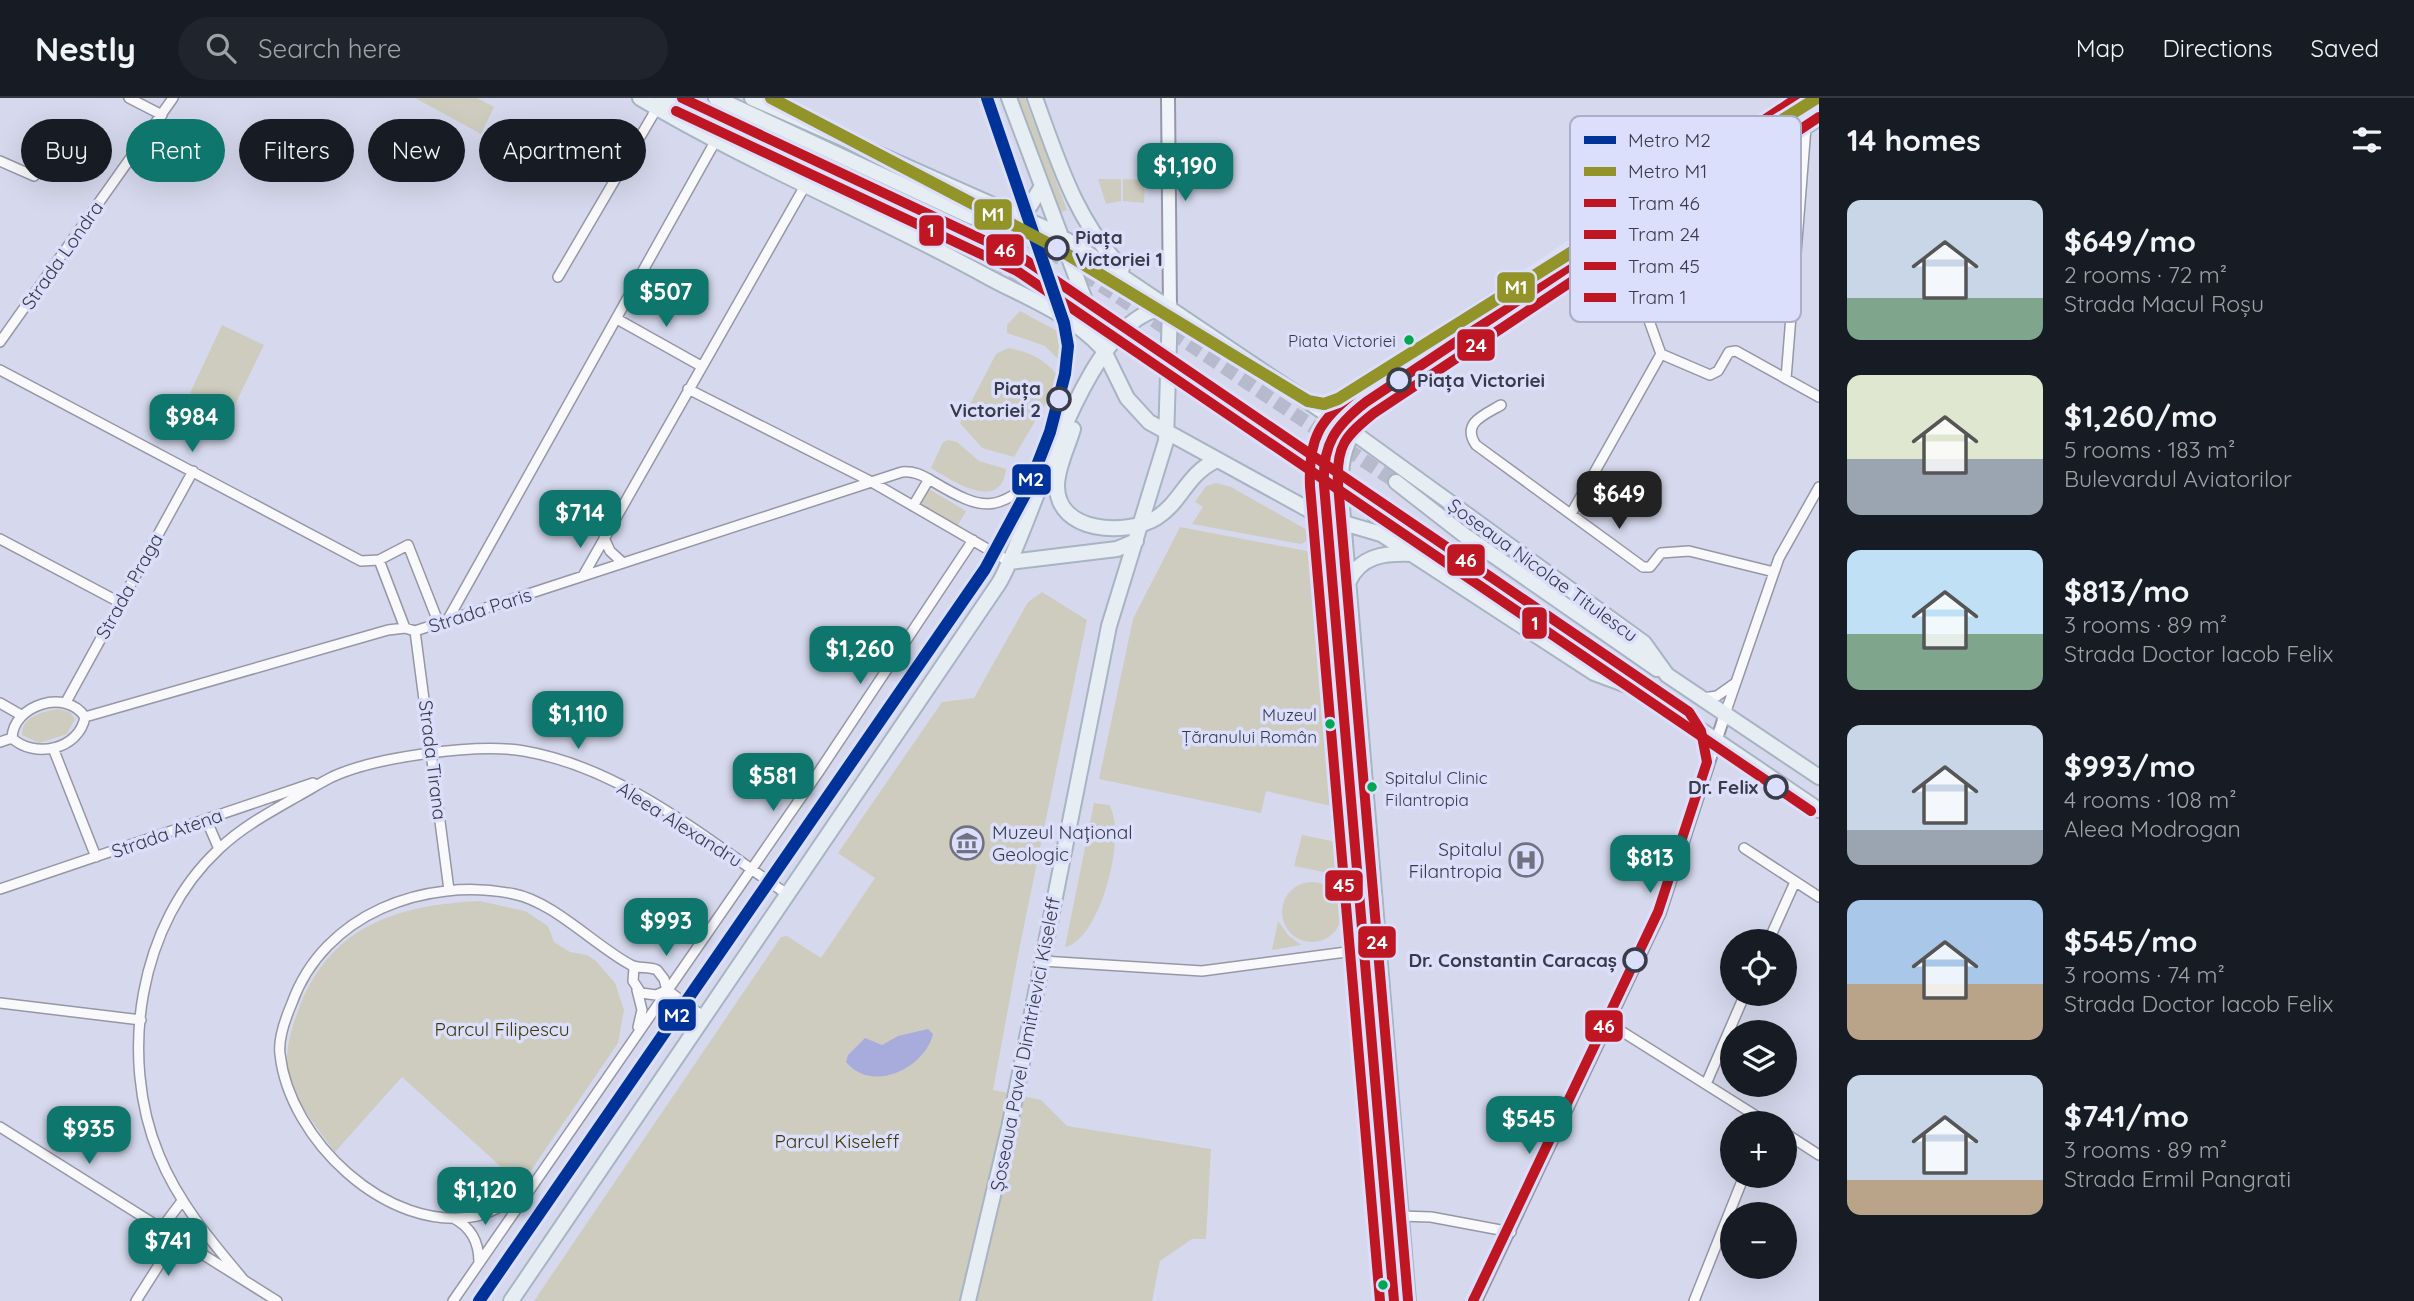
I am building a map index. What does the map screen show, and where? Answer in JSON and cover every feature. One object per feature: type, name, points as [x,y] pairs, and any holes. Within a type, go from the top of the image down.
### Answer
[{"type":"main road","points":[[640,98],[661,101],[957,240]]},
{"type":"main road","points":[[716,98],[972,217]]},
{"type":"main road","points":[[752,98],[1063,238],[1329,415]]},
{"type":"main road","points":[[1009,98],[1104,351],[1134,407],[1167,433],[1320,516],[1371,530],[1413,554],[1594,673],[1643,691]]},
{"type":"main road","points":[[1035,98],[1084,221],[1107,252],[1146,291]]},
{"type":"main road","points":[[1010,562],[1117,549],[1136,541],[1167,433],[1170,308],[1168,98]]},
{"type":"main road","points":[[1777,116],[1805,98]]},
{"type":"main road","points":[[661,101],[716,140],[951,257],[1069,321],[1104,351]]},
{"type":"main road","points":[[1801,130],[1819,118]]},
{"type":"main road","points":[[1009,212],[1030,206],[1042,186]]},
{"type":"main road","points":[[1388,1301],[1320,516],[1318,461],[1322,436],[1329,415],[1357,390],[1570,251]]},
{"type":"main road","points":[[1408,1301],[1377,947],[1344,522],[1342,461],[1352,431],[1367,415],[1570,282]]},
{"type":"main road","points":[[511,1301],[993,592],[1010,562],[1044,472],[1104,351],[1138,315],[1153,309],[1170,308]]},
{"type":"main road","points":[[1077,404],[1072,434],[1058,478],[1060,499],[1071,514],[1094,527],[1113,528],[1141,523],[1163,514],[1198,470],[1217,460]]},
{"type":"main road","name":"Șoseaua Nicolae Titulescu","points":[[1329,415],[1644,643],[1667,675],[1819,777]]},
{"type":"main road","points":[[1396,482],[1464,535],[1667,675]]},
{"type":"main road","points":[[1375,515],[1472,575],[1819,810]]},
{"type":"main road","name":"Șoseaua Pavel Dimitrievici Kiseleff","points":[[968,1301],[1005,1150],[1109,626],[1136,541]]},
{"type":"main road","points":[[1349,583],[1359,565],[1373,557],[1413,554]]},
{"type":"street","points":[[129,98],[162,115]]},
{"type":"street","name":"Strada Londra","points":[[0,342],[173,98]]},
{"type":"street","points":[[558,277],[661,101]]},
{"type":"street","points":[[1801,190],[1806,127]]},
{"type":"street","points":[[443,622],[716,140]]},
{"type":"street","points":[[0,160],[21,170]]},
{"type":"street","points":[[583,576],[806,184]]},
{"type":"street","points":[[617,319],[701,366]]},
{"type":"street","points":[[1650,322],[1661,354],[1710,375],[1718,371],[1732,350],[1819,397]]},
{"type":"street","points":[[1786,379],[1791,322]]},
{"type":"street","points":[[1572,514],[1661,354]]},
{"type":"street","points":[[0,370],[361,561],[379,560],[408,545],[443,622]]},
{"type":"street","points":[[688,389],[870,481],[1010,562]]},
{"type":"street","points":[[1501,405],[1475,420],[1470,433],[1476,444],[1646,567],[1650,567],[1661,553],[1686,551],[1774,572]]},
{"type":"street","name":"Strada Praga","points":[[66,702],[193,471]]},
{"type":"street","name":"Strada Paris","points":[[85,718],[405,628],[415,631],[870,481],[910,471],[929,479]]},
{"type":"street","points":[[913,506],[929,479],[962,499],[985,505],[1007,499],[1044,472]]},
{"type":"street","points":[[1476,1301],[1610,1024],[1660,913],[1774,572],[1819,487]]},
{"type":"street","points":[[604,538],[610,551],[623,563]]},
{"type":"street","points":[[0,539],[119,602]]},
{"type":"street","points":[[453,1301],[637,1032],[752,870],[973,540]]},
{"type":"street","points":[[379,560],[405,628]]},
{"type":"street","name":"Strada Tirana","points":[[415,631],[449,890]]},
{"type":"street","points":[[1700,698],[1717,696],[1735,683]]},
{"type":"street","points":[[66,702],[79,709],[85,718],[75,738],[53,748],[27,748],[12,738],[13,726],[22,715],[33,708],[66,702]]},
{"type":"street","points":[[0,703],[22,715]]},
{"type":"street","points":[[0,742],[12,738]]},
{"type":"street","points":[[53,748],[96,857]]},
{"type":"street","name":"Aleea Alexandru","points":[[243,1279],[182,1201],[150,1132],[141,1074],[141,1020],[148,968],[160,934],[191,882],[219,849],[265,815],[333,776],[372,764],[433,754],[510,750],[554,758],[590,771],[648,800],[787,894]]},
{"type":"street","name":"Strada Atena","points":[[0,889],[333,776]]},
{"type":"street","points":[[206,819],[219,849]]},
{"type":"street","points":[[1744,848],[1819,897]]},
{"type":"street","points":[[1774,929],[1795,882]]},
{"type":"street","points":[[527,1192],[479,1216],[452,1217],[407,1208],[374,1192],[332,1160],[304,1122],[284,1082],[279,1051],[299,983],[316,957],[338,934],[388,905],[412,896],[449,890],[492,890],[518,894],[539,904],[634,967],[657,970],[664,979],[667,990],[704,1017]]},
{"type":"street","points":[[1042,961],[1202,971],[1377,947]]},
{"type":"street","points":[[634,967],[642,1010],[637,1032]]},
{"type":"street","points":[[636,988],[649,996],[667,990]]},
{"type":"street","points":[[0,1003],[141,1020]]},
{"type":"street","points":[[1706,1084],[1740,1006]]},
{"type":"street","points":[[1610,1024],[1748,1111]]},
{"type":"street","points":[[0,1127],[277,1301]]},
{"type":"street","points":[[1797,1141],[1819,1155]]},
{"type":"street","points":[[1694,1301],[1739,1188]]},
{"type":"street","points":[[161,1229],[182,1201]]},
{"type":"street","points":[[1400,1216],[1430,1217],[1511,1232]]},
{"type":"street","points":[[452,1217],[466,1226],[477,1243],[479,1262]]},
{"type":"street","points":[[136,1301],[176,1238]]},
{"type":"green space","points":[[415,98],[477,98],[494,107],[488,119],[479,119],[479,133],[465,125],[465,119],[454,119]]},
{"type":"green space","points":[[1016,98],[1025,98],[1067,210],[1059,213]]},
{"type":"green space","points":[[1098,179],[1121,179],[1121,201],[1106,204]]},
{"type":"green space","points":[[1123,179],[1145,180],[1144,203],[1123,201]]},
{"type":"green space","points":[[1020,311],[1072,339],[1076,348],[1068,364],[1063,364],[1045,346],[1007,333],[1007,325]]},
{"type":"green space","points":[[222,325],[264,345],[231,413],[190,393]]},
{"type":"green space","points":[[1008,348],[1038,358],[1060,379],[1014,457],[982,448],[960,423],[996,354]]},
{"type":"green space","points":[[943,442],[957,442],[979,461],[1006,469],[1002,482],[995,490],[974,490],[931,468]]},
{"type":"green space","points":[[1216,483],[1231,487],[1309,531],[1311,539],[1301,544],[1192,524],[1203,507],[1195,502],[1206,486]]},
{"type":"green space","points":[[929,489],[966,511],[958,525],[919,504]]},
{"type":"green space","points":[[1180,527],[1312,552],[1335,807],[1266,791],[1261,813],[1099,779],[1133,619]]},
{"type":"green space","name":"Parcul Kiseleff","points":[[1042,592],[1087,620],[993,1090],[1041,1100],[1067,1126],[1211,1149],[1206,1239],[1192,1239],[1160,1261],[1152,1301],[534,1301],[781,937],[787,936],[821,958],[875,878],[838,853],[942,702],[974,698],[1028,602]]},
{"type":"green space","points":[[57,709],[70,712],[75,719],[67,734],[39,743],[22,735],[29,719]]},
{"type":"green space","points":[[1094,803],[1109,805],[1114,819],[1113,861],[1099,907],[1089,926],[1078,940],[1065,947]]},
{"type":"green space","points":[[1302,835],[1337,842],[1339,875],[1294,866]]},
{"type":"green space","points":[[1312,882],[1333,891],[1342,912],[1333,933],[1312,942],[1291,933],[1282,912],[1291,891]]},
{"type":"green space","name":"Parcul Filipescu","points":[[480,901],[525,911],[548,926],[554,942],[570,952],[587,955],[596,961],[615,983],[624,1010],[618,1043],[521,1185],[402,1077],[335,1152],[304,1108],[288,1071],[290,1036],[311,982],[347,940],[369,926],[420,908]]},
{"type":"green space","points":[[1278,921],[1288,935],[1301,945],[1272,950]]},
{"type":"water","points":[[928,1029],[933,1034],[920,1057],[896,1073],[869,1076],[846,1062],[848,1055],[865,1038],[882,1045],[898,1036]]},
{"type":"tunnel","points":[[972,217],[1036,244],[1068,263],[1396,482]]},
{"type":"tunnel","points":[[957,240],[1072,306],[1375,515]]},
{"type":"metro line","name":"M1","points":[[771,98],[1055,247],[1308,401],[1324,404],[1338,399],[1570,253]]},
{"type":"metro line","name":"M2","points":[[479,1301],[985,569],[1027,491],[1050,432],[1065,374],[1068,346],[1064,323],[987,98]]},
{"type":"metro line","name":"M1","points":[[1788,116],[1817,98]]},
{"type":"tram line","name":"46","points":[[682,98],[1024,259],[1689,712],[1701,731],[1707,762],[1658,912],[1473,1301]]},
{"type":"tram line","name":"45","points":[[1770,116],[1797,98]]},
{"type":"tram line","name":"46","points":[[1795,116],[1819,100]]},
{"type":"tram line","name":"1","points":[[676,111],[1017,271],[1811,811]]},
{"type":"tram line","name":"24","points":[[1801,129],[1819,117]]},
{"type":"tram line","name":"45","points":[[1380,1301],[1310,486],[1311,455],[1319,431],[1345,400],[1570,249]]},
{"type":"tram line","name":"46","points":[[1394,1301],[1324,485],[1325,459],[1328,447],[1339,428],[1366,402],[1570,266]]},
{"type":"tram line","name":"24","points":[[1408,1300],[1338,484],[1339,460],[1349,436],[1374,413],[1570,283]]},
{"type":"place","name":"Piața Victoriei 1","points":[[1057,248]]},
{"type":"place","name":"Piata Victoriei","points":[[1409,340]]},
{"type":"place","name":"Piața Victoriei","points":[[1399,380]]},
{"type":"place","name":"Piața Victoriei 2","points":[[1059,399]]},
{"type":"place","name":"Muzeul Țăranului Român","points":[[1330,724]]},
{"type":"place","name":"Spitalul Clinic Filantropia","points":[[1372,787]]},
{"type":"place","name":"Dr. Felix","points":[[1776,787]]},
{"type":"place","name":"Muzeul Național Geologic","points":[[967,843]]},
{"type":"place","name":"Spitalul Filantropia","points":[[1526,860]]},
{"type":"place","name":"Dr. Constantin Caracaș","points":[[1635,960]]}]
